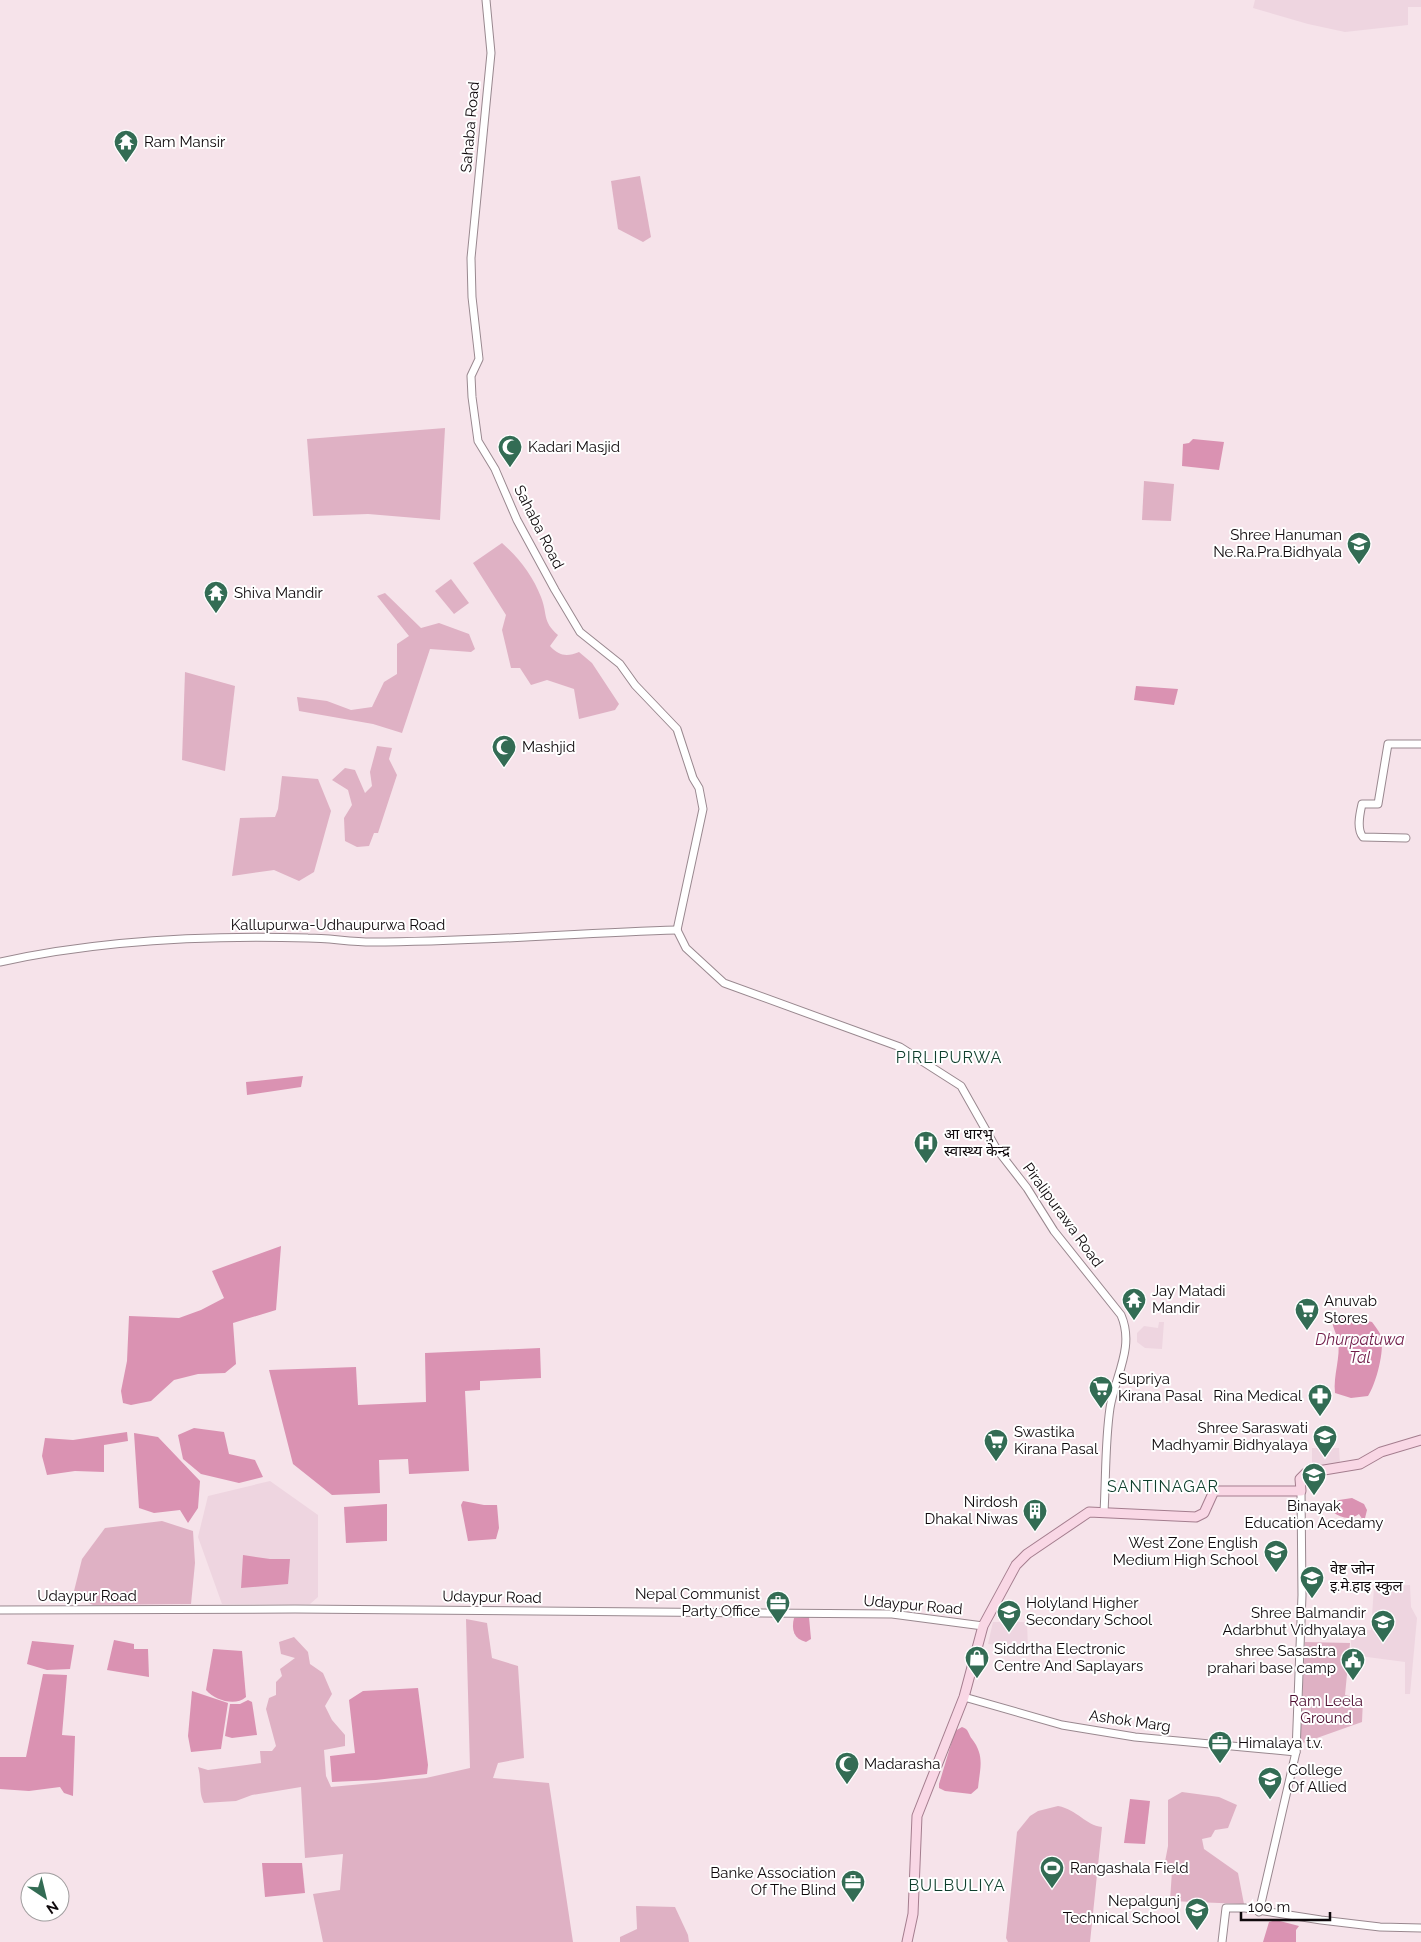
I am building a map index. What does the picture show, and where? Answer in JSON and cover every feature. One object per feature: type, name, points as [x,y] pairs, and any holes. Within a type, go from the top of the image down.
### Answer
[{"type":"main road","points":[[907,1942],[913,1914],[917,1816],[964,1696],[983,1626],[1016,1566],[1027,1554],[1089,1512],[1196,1517],[1204,1513],[1214,1491],[1301,1491],[1300,1479],[1306,1473],[1360,1464],[1381,1452],[1421,1440]]},
{"type":"street","name":"Sahaba Road","points":[[486,0],[491,53],[471,258],[472,298],[479,359],[471,376],[478,441],[495,469],[517,520],[580,632],[620,664],[635,686],[677,729],[682,740],[693,778],[700,793],[703,809],[677,930]]},
{"type":"street","points":[[1406,838],[1363,837],[1359,829],[1360,813],[1362,804],[1378,804],[1388,744],[1421,744]]},
{"type":"street","name":"Kallupurwa-Udhaupurwa Road","points":[[0,962],[30,955],[158,940],[308,938],[371,942],[526,938],[577,933],[677,930]]},
{"type":"street","name":"Piralipurawa Road","points":[[677,930],[686,948],[724,983],[900,1047],[960,1086],[996,1148],[1027,1188],[1054,1231],[1121,1315],[1126,1327],[1128,1339],[1110,1407],[1104,1512]]},
{"type":"street","points":[[1259,1912],[1296,1752],[1302,1595],[1301,1491]]},
{"type":"street","name":"Udaypur Road","points":[[0,1610],[295,1609],[892,1614],[983,1626]]},
{"type":"street","name":"Ashok Marg","points":[[964,1696],[1062,1725],[1136,1737],[1296,1752]]},
{"type":"street","points":[[1222,1942],[1226,1908],[1245,1908],[1259,1912],[1380,1927],[1421,1928]]},
{"type":"shaded area","points":[[1255,0],[1421,0],[1421,7],[1408,7],[1408,25],[1345,32],[1308,24],[1253,8]]},
{"type":"shaded area","points":[[1159,1322],[1164,1322],[1162,1349],[1145,1348],[1137,1342],[1137,1333],[1144,1326],[1158,1328]]},
{"type":"shaded area","name":"Shree Saraswati Madhyamir Bidhyalaya","points":[[1312,1448],[1339,1448],[1340,1464],[1312,1467]]},
{"type":"shaded area","points":[[270,1481],[318,1515],[318,1597],[310,1604],[222,1604],[198,1537],[208,1496]]},
{"type":"shaded area","name":"Shree Balmandir Adarbhut Vidhyalaya","points":[[1410,1585],[1411,1607],[1417,1618],[1410,1694],[1405,1694],[1405,1662],[1352,1655],[1350,1631],[1371,1630],[1374,1587]]},
{"type":"shaded area","name":"Holyland Higher Secondary School","points":[[993,1622],[1027,1622],[1028,1649],[988,1644]]},
{"type":"green space","points":[[640,176],[651,237],[643,242],[618,229],[611,181]]},
{"type":"green space","points":[[445,428],[440,520],[368,514],[313,516],[307,439]]},
{"type":"green space","points":[[1144,481],[1174,484],[1171,521],[1142,520]]},
{"type":"green space","points":[[502,543],[525,568],[538,589],[547,622],[558,635],[550,646],[563,655],[579,652],[592,663],[619,704],[615,710],[579,719],[574,689],[547,680],[531,685],[520,668],[511,668],[502,630],[506,615],[473,563]]},
{"type":"green space","points":[[451,579],[469,603],[454,614],[435,591]]},
{"type":"green space","points":[[385,593],[421,628],[439,623],[469,634],[475,649],[471,652],[430,649],[402,733],[373,724],[299,711],[297,697],[327,701],[351,710],[372,707],[384,682],[397,674],[397,644],[409,636],[377,596]]},
{"type":"green space","points":[[185,672],[235,686],[225,771],[182,760]]},
{"type":"green space","points":[[377,746],[392,748],[389,759],[397,775],[378,833],[374,833],[369,846],[357,847],[345,841],[344,818],[352,805],[348,790],[332,780],[345,768],[355,770],[365,793],[372,786],[370,772]]},
{"type":"green space","points":[[282,776],[318,779],[331,811],[314,872],[299,881],[274,870],[232,876],[240,818],[275,817],[278,809]]},
{"type":"green space","points":[[162,1521],[193,1531],[195,1563],[191,1604],[93,1605],[73,1595],[82,1559],[105,1528]]},
{"type":"green space","points":[[466,1619],[487,1623],[492,1658],[518,1666],[524,1758],[498,1763],[493,1778],[549,1783],[573,1942],[323,1942],[313,1894],[340,1890],[343,1854],[305,1858],[301,1787],[252,1795],[236,1801],[204,1803],[201,1795],[198,1767],[208,1770],[261,1763],[260,1751],[272,1751],[276,1746],[266,1709],[269,1698],[276,1695],[276,1682],[282,1676],[280,1669],[295,1658],[281,1654],[279,1642],[294,1637],[308,1652],[310,1664],[323,1673],[332,1694],[325,1706],[332,1720],[345,1735],[345,1746],[324,1750],[326,1776],[331,1787],[426,1778],[470,1768]]},
{"type":"green space","name":"Ram Leela Ground","points":[[1305,1642],[1350,1643],[1345,1695],[1363,1699],[1362,1722],[1300,1744]]},
{"type":"green space","points":[[1182,1792],[1219,1797],[1237,1805],[1228,1828],[1215,1830],[1211,1837],[1202,1839],[1204,1849],[1238,1873],[1244,1904],[1170,1901],[1172,1871],[1164,1867],[1168,1846],[1168,1800]]},
{"type":"green space","points":[[1058,1806],[1071,1811],[1096,1826],[1102,1827],[1090,1942],[1008,1942],[1006,1938],[1017,1832],[1030,1816],[1038,1811]]},
{"type":"green space","points":[[636,1906],[675,1907],[688,1935],[689,1942],[620,1942],[620,1937],[637,1929]]},
{"type":"water","points":[[1193,439],[1224,442],[1219,470],[1182,466],[1183,444],[1189,443]]},
{"type":"water","points":[[1136,686],[1178,689],[1174,705],[1134,700]]},
{"type":"water","points":[[303,1076],[301,1087],[247,1095],[246,1082]]},
{"type":"water","points":[[281,1246],[276,1310],[233,1323],[236,1364],[225,1373],[198,1374],[174,1380],[151,1401],[131,1405],[123,1403],[121,1391],[127,1361],[129,1316],[179,1318],[201,1310],[224,1298],[212,1271]]},
{"type":"water","name":"Dhurpatuwa Tal","points":[[1339,1314],[1372,1322],[1381,1336],[1382,1350],[1379,1367],[1368,1396],[1351,1398],[1335,1393],[1339,1346],[1332,1321]]},
{"type":"water","points":[[540,1348],[541,1378],[480,1381],[480,1390],[465,1391],[469,1471],[409,1474],[408,1459],[379,1460],[380,1493],[332,1495],[293,1464],[269,1370],[356,1367],[358,1405],[426,1402],[425,1353]]},
{"type":"water","points":[[194,1428],[224,1432],[229,1454],[255,1460],[263,1477],[239,1483],[201,1474],[183,1459],[178,1435]]},
{"type":"water","points":[[127,1432],[128,1441],[104,1445],[104,1472],[75,1471],[47,1475],[42,1456],[45,1438],[73,1440]]},
{"type":"water","points":[[134,1433],[158,1437],[200,1481],[198,1508],[188,1523],[180,1510],[154,1513],[139,1508]]},
{"type":"water","points":[[1352,1498],[1364,1504],[1367,1510],[1364,1522],[1359,1514],[1346,1518],[1333,1512],[1333,1504],[1339,1500]]},
{"type":"water","points":[[463,1501],[484,1505],[497,1505],[499,1528],[496,1539],[468,1541],[461,1505]]},
{"type":"water","points":[[387,1504],[387,1541],[346,1543],[344,1507]]},
{"type":"water","points":[[243,1555],[270,1559],[290,1559],[288,1584],[241,1588]]},
{"type":"water","points":[[809,1617],[811,1639],[806,1642],[799,1639],[794,1633],[793,1622],[794,1618]]},
{"type":"water","points":[[114,1640],[134,1644],[134,1649],[148,1649],[149,1677],[107,1670]]},
{"type":"water","points":[[32,1641],[74,1645],[70,1669],[47,1670],[27,1664]]},
{"type":"water","points":[[213,1649],[242,1651],[246,1697],[236,1702],[225,1701],[215,1697],[206,1690]]},
{"type":"water","points":[[43,1674],[67,1675],[62,1735],[75,1736],[73,1796],[64,1793],[60,1787],[29,1791],[0,1789],[0,1757],[26,1757]]},
{"type":"water","points":[[418,1688],[428,1765],[427,1774],[376,1780],[332,1782],[330,1756],[355,1753],[349,1700],[363,1691]]},
{"type":"water","points":[[192,1691],[228,1703],[221,1749],[191,1752],[188,1736]]},
{"type":"water","points":[[248,1700],[252,1702],[257,1735],[232,1738],[225,1736],[230,1704],[240,1704]]},
{"type":"water","points":[[962,1727],[966,1729],[976,1745],[980,1757],[978,1788],[971,1794],[945,1791],[939,1788],[955,1731]]},
{"type":"water","points":[[1130,1799],[1150,1801],[1145,1844],[1124,1843]]},
{"type":"water","points":[[262,1863],[302,1863],[305,1893],[265,1897]]},
{"type":"water","points":[[1276,1920],[1299,1926],[1296,1930],[1296,1942],[1263,1942],[1269,1922]]},
{"type":"place","name":"Ram Mansir","points":[[126,163]]},
{"type":"place","name":"Kadari Masjid","points":[[510,468]]},
{"type":"place","name":"Shree Hanuman Ne.Ra.Pra.Bidhyala","points":[[1359,565]]},
{"type":"place","name":"Shiva Mandir","points":[[216,614]]},
{"type":"place","name":"Mashjid","points":[[504,768]]},
{"type":"place","name":"आ धारभु स्वास्थ्य केन्द्र","points":[[926,1164]]},
{"type":"place","name":"Jay Matadi Mandir","points":[[1134,1321]]},
{"type":"place","name":"Anuvab Stores","points":[[1307,1331]]},
{"type":"place","name":"Supriya Kirana Pasal","points":[[1101,1409]]},
{"type":"place","name":"Rina Medical","points":[[1320,1417]]},
{"type":"place","name":"Shree Saraswati Madhyamir Bidhyalaya","points":[[1325,1458]]},
{"type":"place","name":"Swastika Kirana Pasal","points":[[996,1462]]},
{"type":"place","name":"Binayak Education Acedamy","points":[[1314,1496]]},
{"type":"place","name":"Nirdosh Dhakal Niwas","points":[[1035,1532]]},
{"type":"place","name":"West Zone English Medium High School","points":[[1276,1573]]},
{"type":"place","name":"वेष्ट जाेन इ.मे.हाइ स्कुल","points":[[1312,1599]]},
{"type":"place","name":"Nepal Communist Party Office","points":[[778,1624]]},
{"type":"place","name":"Holyland Higher Secondary School","points":[[1009,1633]]},
{"type":"place","name":"Shree Balmandir Adarbhut Vidhyalaya","points":[[1383,1643]]},
{"type":"place","name":"Siddrtha Electronic Centre And Saplayars","points":[[977,1679]]},
{"type":"place","name":"shree Sasastra prahari base camp","points":[[1353,1681]]},
{"type":"place","name":"Himalaya t.v.","points":[[1220,1764]]},
{"type":"place","name":"Madarasha","points":[[847,1785]]},
{"type":"place","name":"College Of Allied","points":[[1270,1800]]},
{"type":"place","name":"Rangashala Field","points":[[1052,1889]]},
{"type":"place","name":"Banke Association Of The Blind","points":[[853,1903]]},
{"type":"place","name":"Nepalgunj Technical School","points":[[1197,1931]]},
{"type":"district","name":"PIRLIPURWA","points":[[949,1057]]},
{"type":"district","name":"SANTINAGAR","points":[[1163,1486]]},
{"type":"district","name":"BULBULIYA","points":[[957,1885]]}]
